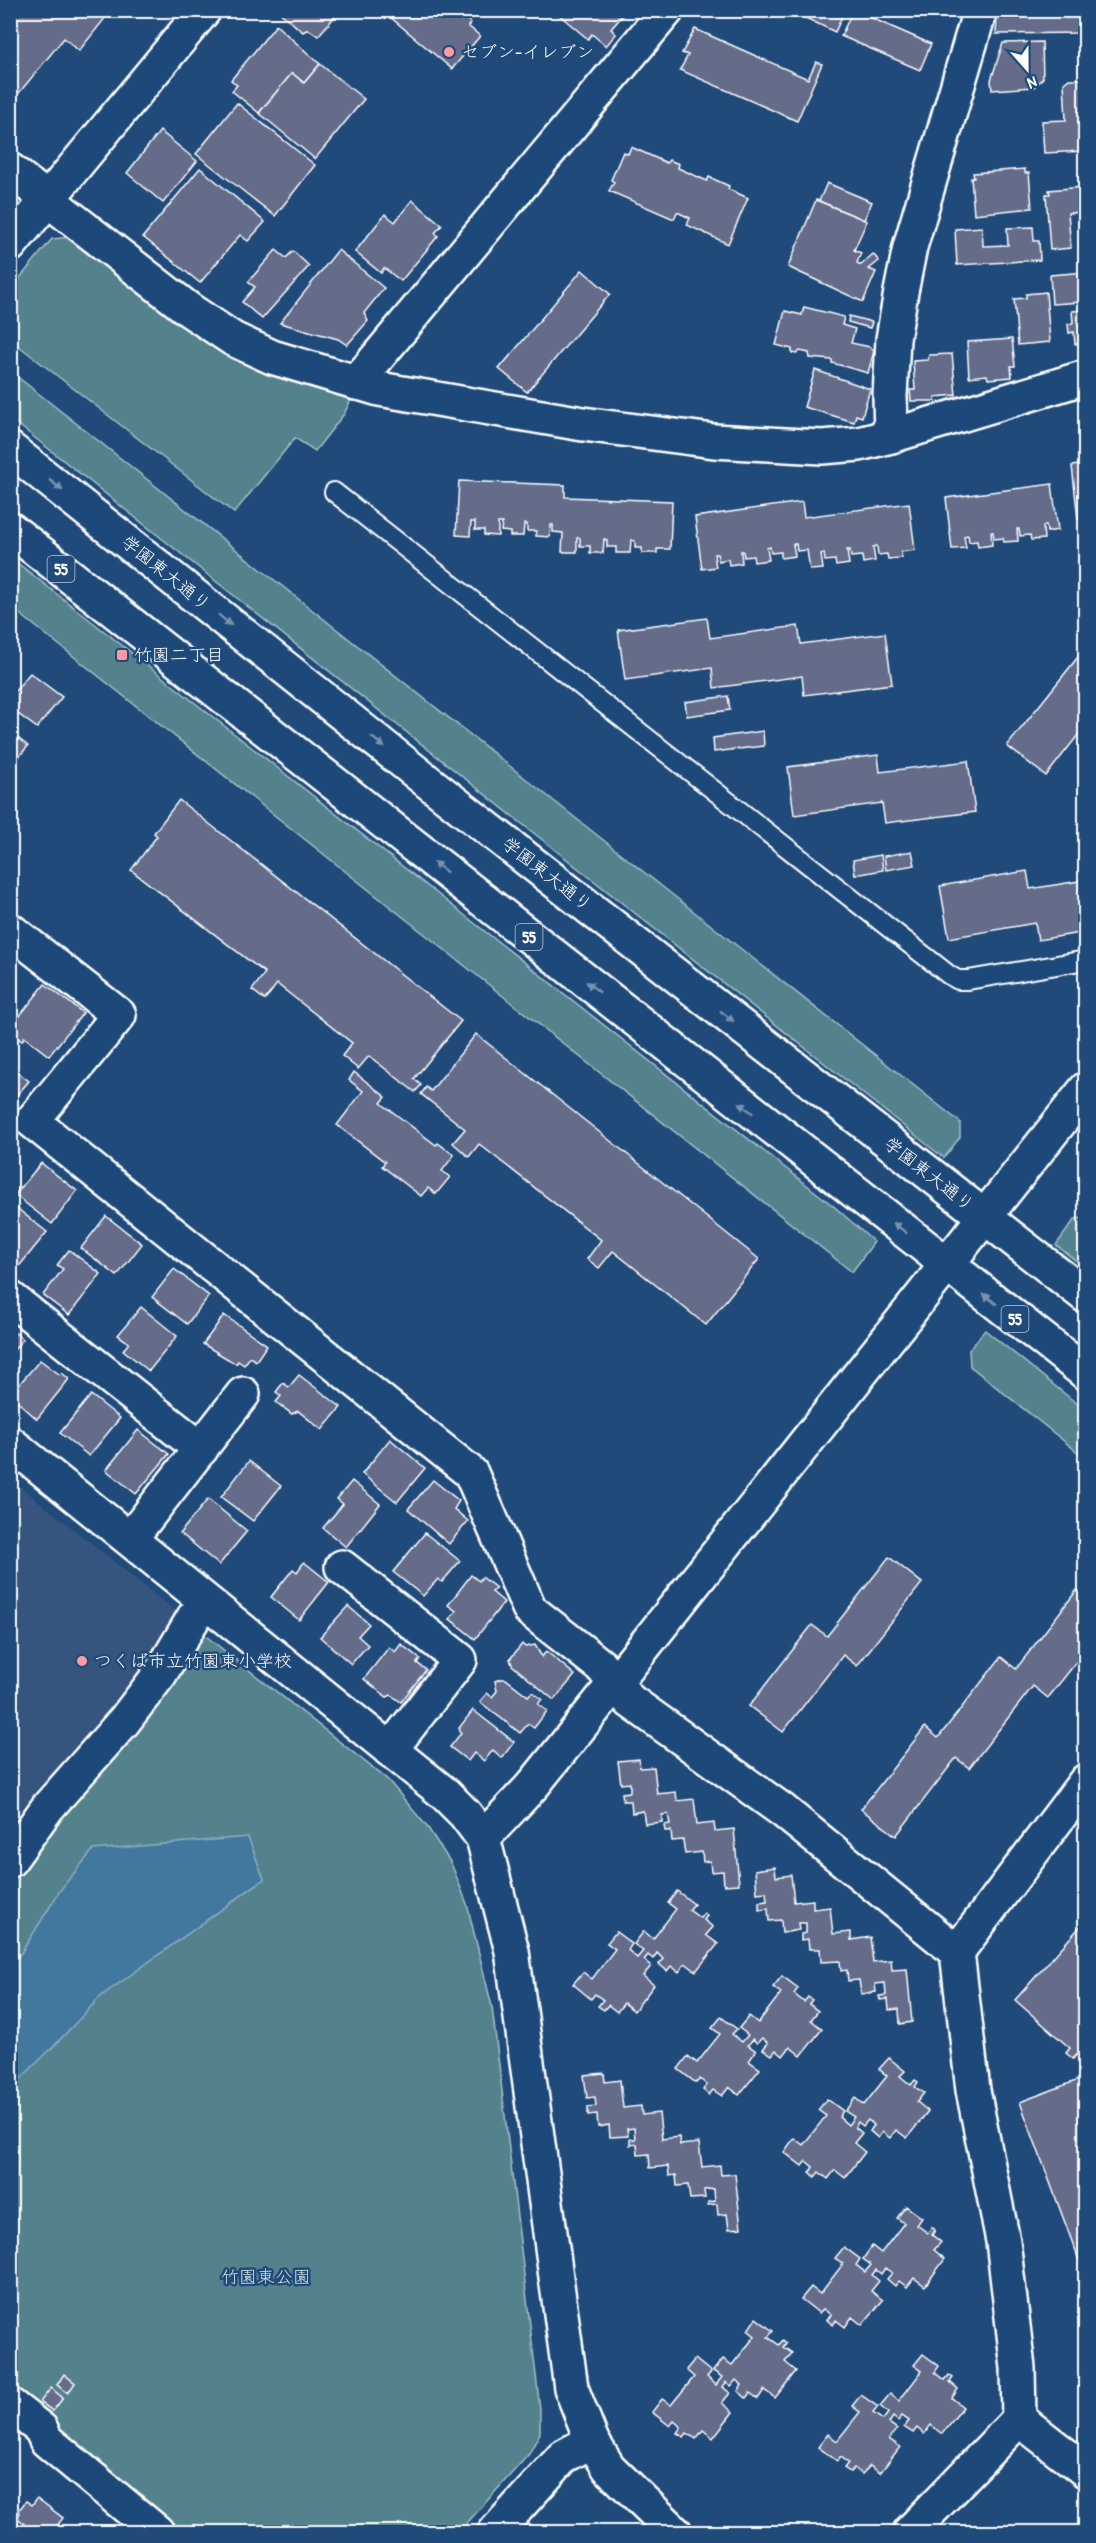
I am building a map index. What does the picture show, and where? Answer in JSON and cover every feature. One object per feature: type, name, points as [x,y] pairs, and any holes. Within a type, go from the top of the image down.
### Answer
[{"type":"street","points":[[10,244],[204,10]]},
{"type":"street","points":[[356,383],[667,10]]},
{"type":"street","points":[[891,436],[890,396],[893,339],[905,270],[980,10]]},
{"type":"street","points":[[10,170],[153,283],[233,339],[272,357],[379,389],[503,411],[714,441],[822,447],[859,444],[891,436],[1086,377]]},
{"type":"street","name":"学園東大通り","points":[[10,449],[428,781],[1086,1296]]},
{"type":"street","name":"55","points":[[10,529],[1086,1373]]},
{"type":"street","points":[[10,930],[119,1015],[32,1121],[471,1473],[530,1610],[601,1666],[630,1701],[782,1810],[957,1952]]},
{"type":"street","points":[[483,1838],[519,1801],[615,1683],[1086,1089]]},
{"type":"street","points":[[10,1298],[201,1449]]},
{"type":"street","points":[[130,1539],[243,1394]]},
{"type":"street","points":[[10,1443],[444,1793],[465,1814],[483,1838],[512,1951],[571,2388],[592,2441],[609,2468],[675,2532]]},
{"type":"street","points":[[342,1568],[460,1660],[390,1750]]},
{"type":"street","points":[[10,1860],[48,1807],[124,1721],[160,1674],[194,1617]]},
{"type":"street","points":[[910,2532],[1019,2419],[1018,2368],[1003,2241],[973,2090],[957,1952],[1086,1780]]},
{"type":"street","points":[[10,2405],[40,2429],[46,2440],[157,2532]]},
{"type":"street","points":[[1019,2419],[1086,2471]]},
{"type":"street","points":[[495,2532],[564,2456],[592,2441]]},
{"type":"lane","points":[[334,492],[949,975],[958,980],[968,981],[1086,960]]},
{"type":"shaded area","name":"つくば市立竹園東小学校","points":[[11,1479],[183,1617],[11,1843]]},
{"type":"shaded area","points":[[248,1837],[264,1879],[100,1997],[11,2088],[11,1965],[61,1889],[93,1850]]},
{"type":"green space","points":[[70,237],[173,318],[217,347],[268,371],[352,398],[344,414],[315,451],[295,438],[234,513],[11,340],[10,290],[52,239]]},
{"type":"green space","points":[[10,371],[960,1122],[960,1137],[944,1158],[11,419]]},
{"type":"green space","points":[[10,557],[836,1208],[874,1242],[852,1272],[11,607]]},
{"type":"green space","points":[[1081,1218],[1085,1221],[1085,1268],[1056,1245],[1075,1219]]},
{"type":"green space","points":[[985,1330],[1085,1410],[1085,1458],[970,1366],[969,1350]]},
{"type":"green space","name":"竹園東公園","points":[[197,1629],[388,1780],[428,1828],[451,1863],[467,1904],[492,2007],[540,2409],[540,2433],[529,2454],[459,2532],[166,2532],[11,2394],[11,1879]]},
{"type":"building","points":[[10,10],[97,10],[106,17],[79,51],[64,38],[10,104]]},
{"type":"building","points":[[277,10],[333,10],[337,14],[318,36],[308,29],[303,32]]},
{"type":"building","name":"セブン-イレブン","points":[[457,10],[471,23],[468,26],[480,36],[452,69],[383,11]]},
{"type":"building","points":[[561,10],[615,10],[622,16],[611,29],[616,34],[606,46],[592,34],[588,39],[558,14]]},
{"type":"building","points":[[799,10],[845,10],[835,32],[797,14]]},
{"type":"building","points":[[853,10],[931,44],[920,70],[841,36]]},
{"type":"building","points":[[1010,10],[1086,10],[1086,33],[996,34],[997,15],[1010,15]]},
{"type":"building","points":[[276,25],[320,64],[304,83],[292,73],[259,113],[232,91],[237,85],[231,80]]},
{"type":"building","points":[[695,29],[808,79],[816,62],[822,64],[797,121],[680,70],[688,55],[682,53]]},
{"type":"building","points":[[1042,42],[1043,78],[1034,87],[992,90],[991,80],[1003,43]]},
{"type":"building","points":[[320,64],[364,99],[315,159],[259,113],[292,73],[304,83]]},
{"type":"building","points":[[1069,79],[1084,79],[1086,82],[1086,151],[1044,153],[1042,121],[1066,120],[1064,83]]},
{"type":"building","points":[[237,103],[315,165],[275,216],[196,154]]},
{"type":"building","points":[[160,131],[197,161],[163,203],[127,173]]},
{"type":"building","points":[[631,147],[667,163],[669,160],[679,164],[678,168],[707,181],[709,177],[748,198],[728,244],[687,225],[690,218],[677,212],[674,219],[609,191],[614,182],[611,180],[623,152],[628,154]]},
{"type":"building","points":[[200,168],[265,222],[248,241],[240,235],[200,283],[143,237]]},
{"type":"building","points":[[1025,169],[1025,173],[1029,173],[1032,208],[974,214],[971,178],[974,178],[973,173]]},
{"type":"building","points":[[827,183],[872,202],[864,220],[819,201]]},
{"type":"building","points":[[1083,187],[1086,212],[1068,213],[1071,248],[1050,250],[1046,194],[1050,194],[1049,190]]},
{"type":"building","points":[[412,200],[442,225],[435,233],[438,236],[401,281],[384,268],[381,273],[355,252],[385,214],[395,222]]},
{"type":"building","points":[[816,200],[867,221],[854,250],[861,253],[857,263],[861,265],[873,254],[879,261],[869,269],[876,272],[863,302],[788,267]]},
{"type":"building","points":[[982,227],[983,246],[1008,245],[1007,228],[1033,227],[1034,241],[1039,241],[1040,260],[957,265],[955,229]]},
{"type":"building","points":[[276,250],[286,258],[293,251],[309,266],[262,319],[242,302],[255,287],[248,282]]},
{"type":"building","points":[[338,250],[384,288],[364,313],[368,321],[347,345],[338,339],[280,323]]},
{"type":"building","points":[[582,270],[610,294],[527,392],[499,369]]},
{"type":"building","points":[[1086,272],[1086,288],[1082,289],[1083,302],[1052,304],[1050,275]]},
{"type":"building","points":[[1046,292],[1050,342],[1018,345],[1014,299],[1026,298],[1026,294]]},
{"type":"building","points":[[804,307],[844,317],[842,325],[855,329],[851,343],[870,347],[874,351],[868,373],[832,363],[832,360],[810,358],[809,353],[800,351],[797,354],[792,353],[792,349],[776,345],[785,311],[802,315]]},
{"type":"building","points":[[1086,310],[1086,343],[1075,344],[1074,332],[1069,333],[1068,324],[1073,323],[1072,311]]},
{"type":"building","points":[[849,316],[872,322],[870,328],[848,322]]},
{"type":"building","points":[[1012,339],[1015,366],[1011,366],[1012,377],[988,379],[987,375],[969,377],[967,342]]},
{"type":"building","points":[[952,354],[956,395],[935,397],[935,401],[911,401],[910,390],[915,390],[913,361],[928,360],[929,355]]},
{"type":"building","points":[[815,370],[870,389],[862,417],[856,415],[854,422],[804,407]]},
{"type":"building","points":[[1086,464],[1086,519],[1078,519],[1072,466]]},
{"type":"building","points":[[459,481],[565,485],[565,497],[672,501],[670,549],[657,549],[657,553],[642,553],[642,548],[635,548],[635,541],[631,540],[630,553],[616,553],[616,547],[607,547],[607,540],[604,539],[603,553],[590,553],[590,546],[580,546],[580,538],[577,538],[577,552],[562,552],[563,533],[553,532],[553,525],[551,525],[550,537],[536,536],[536,531],[527,531],[527,524],[524,524],[523,536],[510,536],[510,532],[501,531],[502,523],[498,523],[498,536],[484,535],[484,530],[475,530],[475,522],[471,522],[470,536],[456,535]]},
{"type":"building","points":[[1052,484],[1058,530],[1047,532],[1046,525],[1043,526],[1044,539],[1031,540],[1030,535],[1020,536],[1019,529],[1017,529],[1018,541],[1004,542],[1003,538],[994,539],[993,532],[991,532],[992,545],[978,547],[977,541],[969,542],[968,535],[964,536],[966,548],[952,549],[946,498]]},
{"type":"building","points":[[802,502],[804,517],[909,503],[915,550],[901,552],[902,558],[888,559],[887,554],[878,555],[877,546],[873,547],[875,561],[863,563],[862,556],[851,557],[850,550],[847,550],[849,564],[836,566],[835,560],[825,561],[824,553],[821,554],[823,569],[810,570],[807,550],[797,551],[796,544],[793,544],[795,556],[781,558],[781,552],[771,553],[770,547],[767,548],[769,560],[754,562],[753,556],[744,557],[741,551],[742,563],[729,565],[728,559],[719,561],[717,554],[714,554],[716,567],[702,569],[695,517]]},
{"type":"building","points":[[707,618],[710,638],[798,626],[801,644],[885,633],[892,684],[804,695],[802,676],[714,688],[712,668],[625,680],[618,630]]},
{"type":"building","points":[[1086,647],[1086,725],[1046,776],[1007,746]]},
{"type":"building","points":[[30,673],[62,697],[37,728],[10,708],[10,697]]},
{"type":"building","points":[[728,696],[730,710],[687,716],[685,702]]},
{"type":"building","points":[[763,731],[764,746],[714,752],[713,738]]},
{"type":"building","points":[[10,732],[28,746],[10,767]]},
{"type":"building","points":[[878,755],[880,772],[968,761],[975,812],[885,823],[882,803],[794,815],[788,767]]},
{"type":"building","points":[[179,800],[461,1021],[414,1079],[421,1085],[415,1092],[369,1056],[358,1069],[342,1056],[352,1043],[277,984],[265,1000],[252,990],[265,973],[131,870],[157,836],[154,833]]},
{"type":"building","points":[[912,851],[915,865],[886,870],[884,856]]},
{"type":"building","points":[[881,855],[883,870],[855,875],[853,860]]},
{"type":"building","points":[[1027,871],[1030,889],[1086,880],[1086,932],[1038,940],[1035,923],[949,938],[940,886]]},
{"type":"building","points":[[45,984],[83,1013],[49,1056],[24,1037],[22,1041],[10,1032],[10,1028]]},
{"type":"building","points":[[476,1034],[759,1259],[706,1325],[613,1251],[599,1268],[587,1259],[601,1240],[479,1144],[469,1157],[453,1143],[465,1129],[421,1094],[426,1087],[431,1091]]},
{"type":"building","points":[[10,1066],[29,1081],[10,1103]]},
{"type":"building","points":[[354,1072],[386,1097],[381,1103],[436,1145],[438,1143],[454,1155],[442,1171],[450,1177],[436,1194],[428,1188],[421,1196],[382,1166],[385,1162],[337,1125],[363,1091],[349,1080]]},
{"type":"building","points":[[41,1163],[77,1191],[52,1224],[15,1195]]},
{"type":"building","points":[[14,1206],[47,1232],[16,1270],[10,1266],[10,1211]]},
{"type":"building","points":[[106,1216],[142,1244],[117,1276],[81,1248]]},
{"type":"building","points":[[69,1250],[101,1274],[69,1315],[43,1295],[63,1269],[57,1265]]},
{"type":"building","points":[[174,1269],[209,1296],[187,1324],[152,1297]]},
{"type":"building","points":[[141,1307],[177,1336],[149,1371],[123,1350],[129,1343],[118,1335]]},
{"type":"building","points":[[224,1315],[267,1345],[256,1361],[250,1357],[244,1365],[238,1361],[236,1364],[203,1344]]},
{"type":"building","points":[[10,1329],[23,1339],[10,1355]]},
{"type":"building","points":[[40,1360],[69,1379],[37,1419],[10,1395]]},
{"type":"building","points":[[299,1375],[341,1407],[322,1430],[298,1411],[292,1414],[276,1402],[281,1396],[276,1392],[283,1383],[289,1387]]},
{"type":"building","points":[[91,1395],[120,1418],[89,1456],[60,1433]]},
{"type":"building","points":[[138,1430],[169,1454],[136,1494],[106,1470]]},
{"type":"building","points":[[390,1439],[425,1468],[397,1502],[362,1474]]},
{"type":"building","points":[[249,1461],[281,1486],[253,1521],[221,1497]]},
{"type":"building","points":[[433,1480],[459,1501],[454,1509],[468,1521],[449,1544],[408,1509]]},
{"type":"building","points":[[352,1481],[380,1504],[346,1547],[323,1528],[343,1504],[337,1499]]},
{"type":"building","points":[[208,1499],[247,1531],[219,1565],[180,1533]]},
{"type":"building","points":[[425,1533],[460,1561],[442,1582],[438,1579],[423,1596],[393,1572]]},
{"type":"building","points":[[889,1557],[922,1583],[857,1666],[843,1655],[783,1732],[749,1706],[812,1625],[827,1636]]},
{"type":"building","points":[[304,1562],[329,1582],[299,1620],[271,1597],[293,1569],[297,1572]]},
{"type":"building","points":[[471,1575],[479,1581],[482,1577],[496,1588],[492,1592],[504,1602],[475,1639],[450,1619],[456,1611],[448,1605]]},
{"type":"building","points":[[1077,1590],[1086,1596],[1086,1650],[1048,1698],[1033,1686],[969,1768],[956,1758],[896,1836],[861,1809],[925,1727],[938,1738],[1001,1657],[1016,1669]]},
{"type":"building","points":[[348,1606],[369,1624],[358,1636],[368,1645],[351,1664],[320,1637]]},
{"type":"building","points":[[401,1644],[420,1659],[417,1663],[426,1670],[401,1702],[391,1695],[387,1697],[364,1679],[389,1647],[395,1652]]},
{"type":"building","points":[[522,1644],[525,1647],[535,1645],[542,1657],[546,1651],[575,1675],[554,1700],[512,1665],[510,1659]]},
{"type":"building","points":[[506,1679],[528,1696],[532,1692],[542,1699],[538,1704],[547,1711],[534,1728],[528,1724],[520,1733],[480,1702],[487,1693],[492,1697],[497,1691],[495,1681]]},
{"type":"building","points":[[473,1710],[514,1742],[502,1758],[493,1750],[484,1761],[474,1753],[468,1761],[450,1747],[461,1733],[459,1728]]},
{"type":"building","points":[[639,1759],[640,1768],[654,1767],[657,1794],[676,1792],[677,1801],[694,1799],[697,1825],[714,1823],[715,1831],[734,1829],[739,1884],[724,1885],[723,1871],[711,1872],[710,1861],[703,1862],[702,1852],[685,1854],[683,1840],[672,1841],[671,1831],[665,1831],[664,1825],[670,1824],[668,1814],[662,1815],[662,1822],[645,1824],[643,1811],[632,1813],[631,1801],[623,1801],[622,1793],[630,1792],[630,1783],[621,1784],[618,1761]]},
{"type":"building","points":[[775,1867],[776,1877],[791,1875],[794,1902],[813,1900],[813,1909],[830,1907],[833,1934],[851,1932],[851,1940],[870,1937],[873,1962],[891,1960],[892,1970],[907,1969],[912,2022],[900,2024],[899,2009],[889,2010],[888,1999],[880,2000],[879,1996],[886,1995],[885,1983],[875,1984],[876,1992],[861,1994],[859,1980],[848,1981],[847,1970],[841,1971],[840,1961],[821,1962],[820,1949],[809,1949],[808,1939],[801,1940],[801,1934],[806,1933],[806,1923],[798,1923],[799,1930],[782,1933],[781,1920],[769,1921],[768,1909],[759,1910],[759,1902],[767,1901],[766,1892],[757,1893],[755,1870]]},
{"type":"building","points":[[677,1891],[694,1904],[689,1910],[700,1918],[704,1913],[707,1916],[704,1920],[713,1927],[706,1935],[718,1944],[696,1971],[685,1963],[679,1972],[671,1966],[667,1971],[659,1964],[663,1959],[657,1953],[653,1959],[648,1955],[644,1960],[651,1966],[643,1976],[654,1985],[634,2011],[624,2003],[617,2012],[608,2005],[604,2010],[598,2006],[603,2000],[595,1994],[591,1999],[573,1984],[583,1972],[592,1979],[615,1949],[607,1943],[616,1932],[632,1944],[628,1950],[637,1958],[643,1951],[634,1944],[644,1931],[653,1939],[676,1909],[668,1903]]},
{"type":"building","points":[[1086,1920],[1086,2044],[1073,2059],[1066,2053],[1070,2048],[1015,2000]]},
{"type":"building","points":[[782,1976],[798,1988],[794,1994],[804,2002],[808,1997],[812,2000],[809,2004],[818,2011],[811,2020],[822,2029],[801,2056],[790,2047],[783,2056],[776,2050],[772,2055],[763,2049],[768,2043],[762,2038],[757,2043],[753,2039],[748,2045],[756,2051],[749,2061],[760,2069],[739,2095],[729,2087],[722,2096],[713,2090],[709,2095],[703,2090],[707,2085],[700,2079],[696,2083],[678,2069],[688,2056],[697,2063],[720,2034],[712,2028],[721,2017],[737,2029],[732,2034],[742,2042],[748,2035],[739,2028],[749,2016],[758,2023],[781,1993],[773,1987]]},
{"type":"building","points":[[889,2058],[905,2071],[900,2076],[911,2085],[915,2080],[918,2082],[915,2087],[924,2093],[917,2102],[928,2111],[907,2138],[896,2130],[890,2138],[882,2132],[878,2138],[870,2131],[874,2125],[868,2120],[863,2126],[858,2122],[855,2127],[862,2133],[854,2143],[865,2152],[845,2178],[835,2170],[828,2179],[819,2172],[815,2177],[810,2172],[813,2167],[806,2161],[802,2166],[784,2152],[794,2138],[803,2145],[826,2116],[818,2110],[827,2099],[843,2111],[839,2117],[848,2125],[854,2117],[845,2111],[855,2098],[864,2105],[887,2076],[879,2069]]},
{"type":"building","points":[[604,2073],[605,2082],[620,2080],[623,2108],[641,2106],[642,2115],[659,2113],[662,2139],[679,2137],[680,2145],[699,2143],[702,2167],[720,2165],[721,2175],[735,2174],[741,2228],[729,2229],[727,2214],[718,2215],[717,2204],[708,2205],[708,2202],[715,2201],[714,2189],[704,2190],[705,2198],[690,2199],[688,2185],[677,2186],[676,2175],[669,2176],[668,2166],[650,2168],[649,2154],[638,2155],[637,2144],[630,2145],[630,2139],[635,2139],[634,2128],[627,2129],[628,2136],[610,2137],[609,2125],[598,2127],[597,2114],[588,2115],[588,2107],[596,2106],[595,2097],[587,2098],[584,2075]]},
{"type":"building","points":[[1086,2077],[1086,2279],[1020,2102]]},
{"type":"building","points":[[906,2206],[922,2218],[917,2225],[928,2233],[932,2227],[935,2230],[932,2235],[941,2242],[934,2250],[945,2259],[925,2286],[914,2278],[907,2287],[899,2281],[895,2286],[887,2279],[892,2273],[885,2268],[881,2274],[876,2270],[872,2275],[879,2281],[871,2291],[883,2300],[862,2325],[852,2317],[845,2327],[836,2320],[833,2325],[827,2320],[831,2315],[823,2309],[819,2313],[801,2299],[811,2287],[820,2294],[843,2264],[835,2258],[844,2247],[860,2259],[856,2265],[865,2272],[871,2265],[863,2259],[872,2246],[881,2253],[904,2223],[897,2218]]},
{"type":"building","points":[[756,2318],[773,2331],[768,2337],[779,2345],[783,2340],[786,2343],[783,2347],[792,2353],[785,2362],[796,2371],[775,2398],[764,2390],[758,2399],[750,2393],[746,2398],[738,2391],[742,2385],[736,2380],[731,2386],[726,2382],[723,2387],[730,2393],[722,2403],[733,2412],[713,2438],[703,2430],[696,2439],[687,2433],[684,2437],[677,2433],[681,2427],[674,2421],[670,2426],[652,2412],[662,2399],[671,2405],[694,2377],[686,2370],[695,2359],[711,2372],[707,2377],[716,2385],[722,2377],[713,2371],[723,2359],[732,2365],[755,2336],[748,2330]]},
{"type":"building","points":[[923,2354],[939,2366],[935,2372],[945,2380],[949,2375],[953,2378],[950,2382],[958,2389],[952,2398],[963,2407],[942,2434],[931,2425],[924,2434],[917,2428],[913,2433],[904,2427],[909,2421],[902,2416],[898,2421],[893,2417],[889,2423],[897,2429],[889,2439],[900,2447],[880,2473],[870,2466],[862,2474],[854,2468],[850,2472],[844,2468],[848,2463],[840,2457],[837,2461],[818,2447],[828,2434],[837,2441],[860,2412],[852,2406],[861,2395],[878,2407],[873,2413],[883,2420],[888,2413],[880,2406],[890,2394],[899,2401],[922,2371],[914,2365]]},
{"type":"building","points":[[64,2374],[75,2383],[68,2393],[57,2385]]},
{"type":"building","points":[[51,2388],[63,2398],[53,2411],[40,2402]]},
{"type":"building","points":[[37,2498],[63,2518],[55,2532],[20,2532],[25,2525],[17,2517],[19,2510],[26,2501],[32,2505]]},
{"type":"place","name":"セブン-イレブン","points":[[449,52]]},
{"type":"place","name":"竹園二丁目","points":[[122,655]]},
{"type":"place","name":"つくば市立竹園東小学校","points":[[82,1661]]}]
